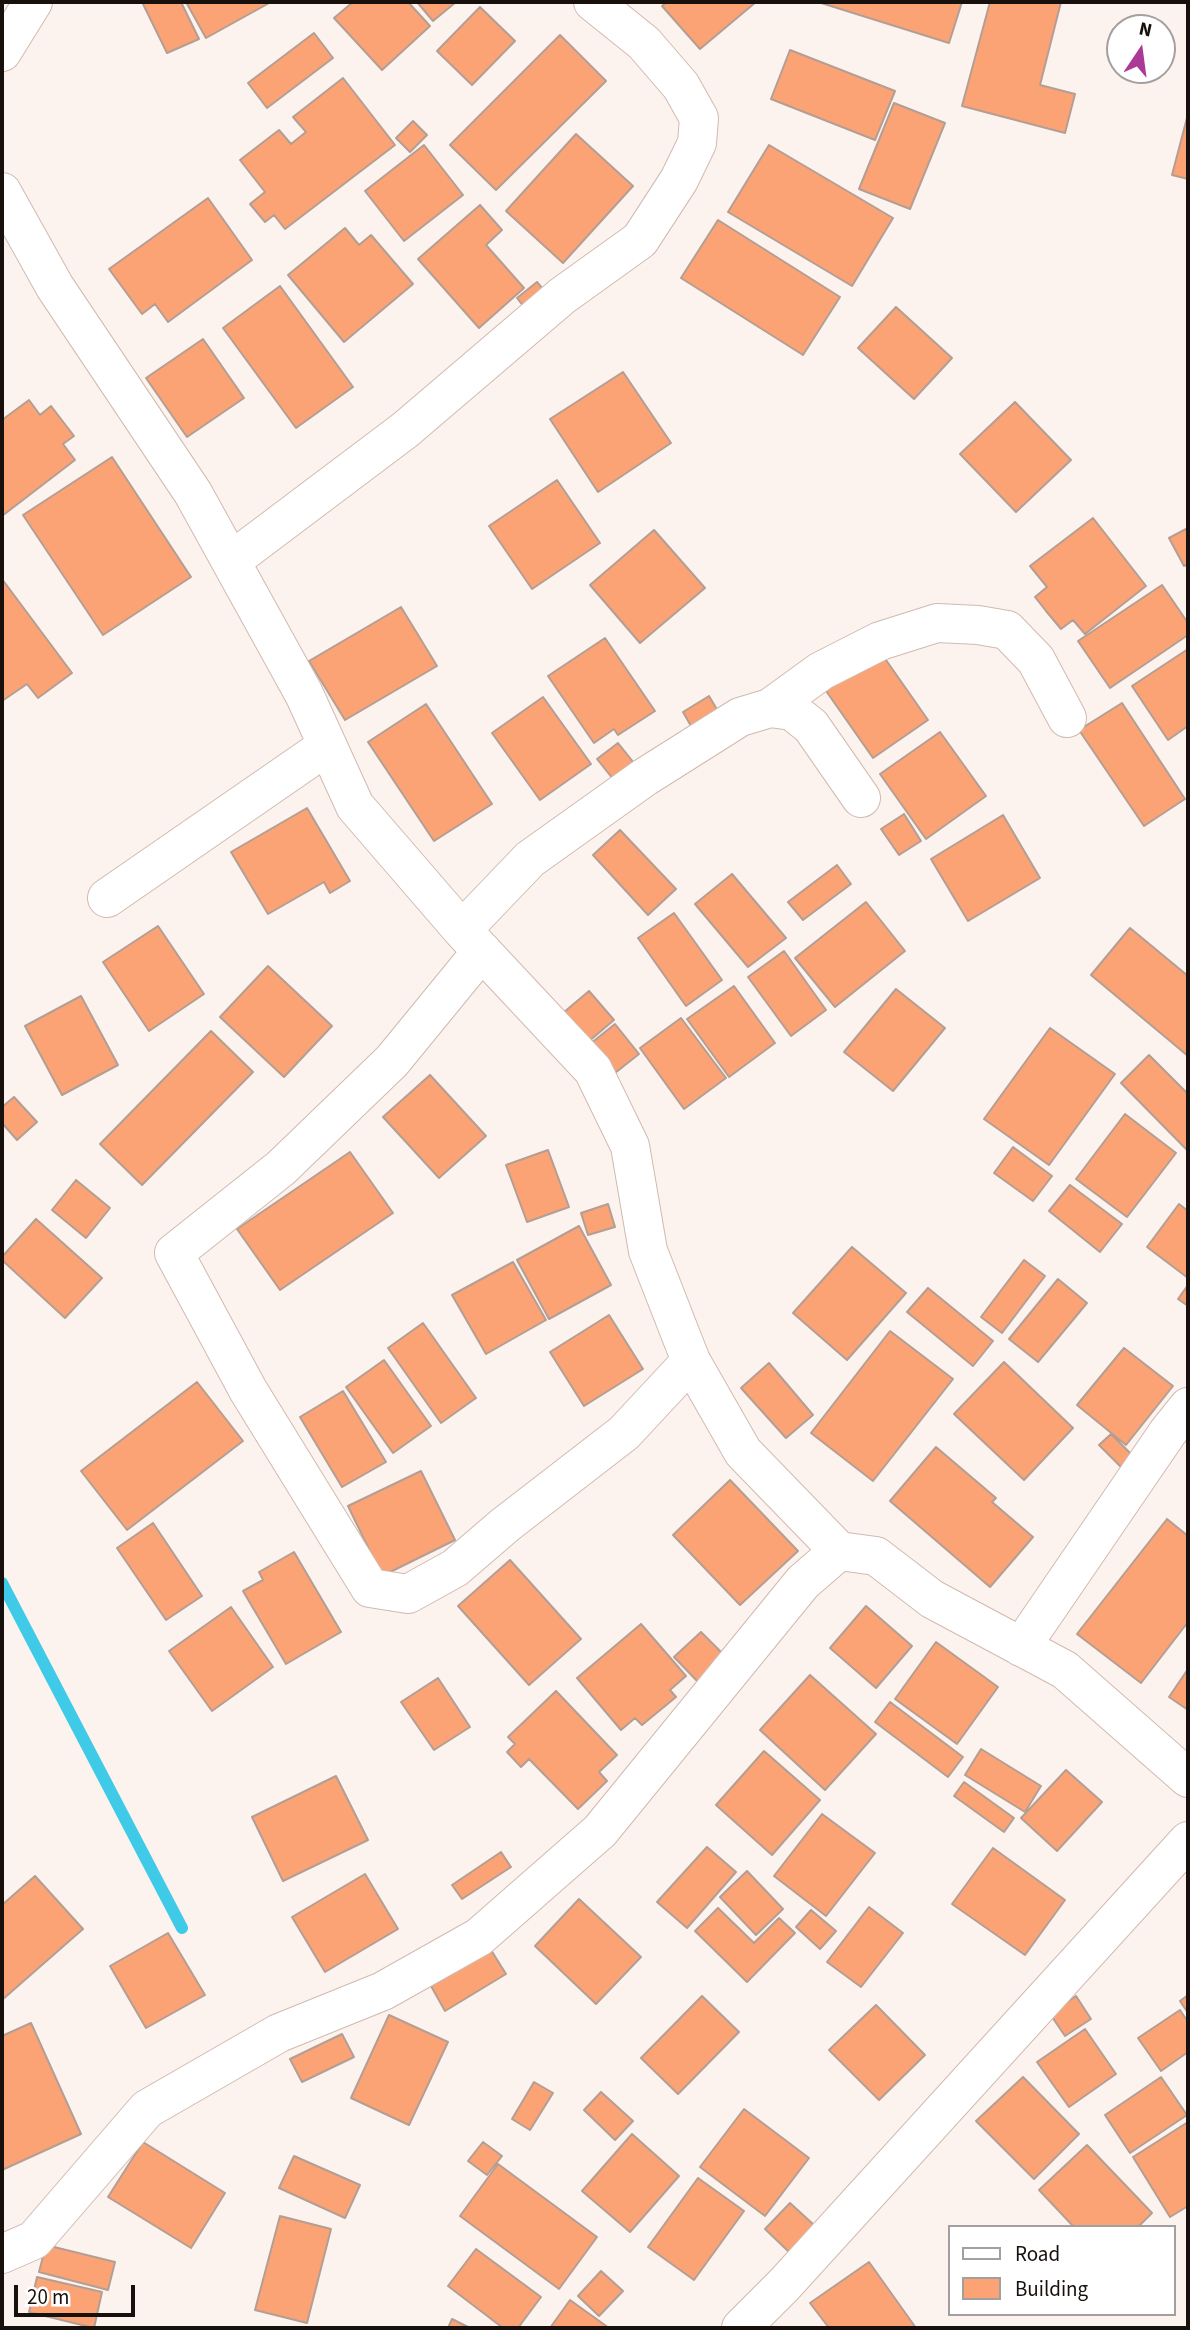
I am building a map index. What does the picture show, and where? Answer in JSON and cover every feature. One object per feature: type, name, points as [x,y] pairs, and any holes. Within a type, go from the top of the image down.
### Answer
[{"type":"street","points":[[2,52],[33,2]]},
{"type":"street","points":[[230,561],[405,430],[562,296],[640,240],[679,180],[697,143],[699,118],[681,86],[644,43],[593,2]]},
{"type":"street","points":[[2,192],[55,287],[192,493],[304,694],[355,806],[472,940],[593,1070],[630,1146],[648,1251],[691,1361],[743,1452],[839,1551],[876,1556],[932,1599],[1065,1670],[1188,1778]]},
{"type":"street","points":[[691,1361],[624,1433],[505,1525],[455,1568],[408,1594],[370,1588],[248,1390],[174,1253],[281,1168],[392,1061],[472,940],[530,859],[645,778],[740,716],[770,708],[821,671],[880,641],[937,623],[1007,630],[1036,660],[1067,718]]},
{"type":"street","points":[[770,708],[792,711],[811,726],[861,798]]},
{"type":"street","points":[[107,898],[327,746]]},
{"type":"street","points":[[1021,1647],[1168,1432],[1188,1407]]},
{"type":"street","points":[[2,2254],[34,2240],[148,2109],[279,2033],[383,1991],[479,1937],[600,1831],[803,1582],[839,1551]]},
{"type":"street","points":[[741,2328],[784,2285],[1188,1841]]},
{"type":"building","points":[[181,2],[199,39],[167,53],[143,4]]},
{"type":"building","points":[[186,2],[271,2],[206,38]]},
{"type":"building","points":[[353,2],[408,2],[430,26],[382,70],[334,18]]},
{"type":"building","points":[[417,2],[456,2],[433,21]]},
{"type":"building","points":[[667,2],[756,2],[700,49],[662,6]]},
{"type":"building","points":[[818,2],[962,2],[949,43]]},
{"type":"building","points":[[990,2],[1061,2],[1040,85],[1075,94],[1065,133],[962,106]]},
{"type":"building","points":[[480,7],[515,41],[472,85],[437,51]]},
{"type":"building","points":[[314,33],[333,58],[267,108],[248,83]]},
{"type":"building","points":[[560,35],[606,81],[496,190],[450,145]]},
{"type":"building","points":[[790,50],[895,91],[875,140],[771,99]]},
{"type":"building","points":[[343,78],[395,145],[285,229],[274,215],[265,222],[250,204],[265,192],[240,160],[279,130],[291,144],[306,132],[293,117]]},
{"type":"building","points":[[894,103],[945,123],[910,209],[859,189]]},
{"type":"building","points":[[1188,114],[1188,179],[1172,175]]},
{"type":"building","points":[[413,121],[427,135],[410,152],[396,138]]},
{"type":"building","points":[[576,134],[633,186],[563,263],[506,211]]},
{"type":"building","points":[[424,145],[463,195],[404,241],[365,191]]},
{"type":"building","points":[[769,145],[893,218],[852,286],[728,212]]},
{"type":"building","points":[[208,198],[252,260],[168,322],[155,304],[142,314],[109,269]]},
{"type":"building","points":[[480,205],[502,230],[486,245],[524,288],[479,328],[418,259]]},
{"type":"building","points":[[718,220],[840,297],[803,355],[681,278]]},
{"type":"building","points":[[345,228],[359,245],[371,235],[413,284],[344,342],[288,275]]},
{"type":"building","points":[[537,282],[552,300],[531,316],[517,298]]},
{"type":"building","points":[[280,286],[353,387],[296,428],[223,328]]},
{"type":"building","points":[[896,307],[952,358],[914,399],[858,348]]},
{"type":"building","points":[[203,339],[244,398],[187,437],[146,378]]},
{"type":"building","points":[[623,372],[671,443],[598,492],[550,419]]},
{"type":"building","points":[[29,400],[40,415],[51,406],[74,436],[63,444],[75,460],[2,516],[2,420]]},
{"type":"building","points":[[1015,402],[1071,460],[1016,512],[960,454]]},
{"type":"building","points":[[112,457],[191,577],[103,635],[23,515]]},
{"type":"building","points":[[557,480],[600,543],[532,589],[489,526]]},
{"type":"building","points":[[1093,518],[1146,586],[1085,634],[1073,620],[1061,629],[1046,611],[1035,597],[1047,587],[1030,566]]},
{"type":"building","points":[[1186,529],[1188,564],[1184,566],[1169,538]]},
{"type":"building","points":[[654,530],[705,588],[640,643],[590,585]]},
{"type":"building","points":[[2,579],[72,673],[38,698],[27,684],[2,701]]},
{"type":"building","points":[[1162,585],[1188,623],[1188,635],[1110,688],[1078,641]]},
{"type":"building","points":[[401,607],[437,666],[345,720],[309,661]]},
{"type":"building","points":[[605,638],[655,711],[618,735],[614,729],[594,743],[548,676]]},
{"type":"building","points":[[1188,649],[1188,726],[1168,740],[1132,686]]},
{"type":"building","points":[[879,650],[928,720],[873,758],[824,688]]},
{"type":"building","points":[[709,696],[722,718],[695,733],[683,712]]},
{"type":"building","points":[[543,697],[591,764],[540,800],[492,733]]},
{"type":"building","points":[[1122,703],[1185,799],[1144,826],[1079,730]]},
{"type":"building","points":[[426,704],[492,804],[434,841],[368,742]]},
{"type":"building","points":[[940,732],[986,796],[926,839],[880,774]]},
{"type":"building","points":[[618,743],[638,768],[617,784],[597,759]]},
{"type":"building","points":[[307,808],[350,881],[330,893],[324,882],[268,914],[231,852]]},
{"type":"building","points":[[904,814],[921,841],[899,855],[881,829]]},
{"type":"building","points":[[1003,815],[1040,878],[968,921],[931,859]]},
{"type":"building","points":[[620,830],[676,889],[648,915],[593,855]]},
{"type":"building","points":[[837,865],[851,884],[803,920],[788,902]]},
{"type":"building","points":[[732,874],[786,938],[748,967],[695,904]]},
{"type":"building","points":[[866,902],[905,951],[835,1007],[795,958]]},
{"type":"building","points":[[674,913],[722,980],[686,1006],[638,938]]},
{"type":"building","points":[[158,926],[204,994],[149,1031],[103,962]]},
{"type":"building","points":[[1130,928],[1188,976],[1188,1056],[1091,975]]},
{"type":"building","points":[[784,951],[826,1010],[791,1036],[748,977]]},
{"type":"building","points":[[268,966],[332,1026],[284,1077],[220,1017]]},
{"type":"building","points":[[734,986],[775,1043],[729,1077],[687,1019]]},
{"type":"building","points":[[896,989],[945,1028],[893,1091],[844,1052]]},
{"type":"building","points":[[589,991],[614,1020],[588,1042],[563,1013]]},
{"type":"building","points":[[81,996],[118,1065],[62,1095],[25,1026]]},
{"type":"building","points":[[681,1018],[726,1078],[684,1109],[640,1048]]},
{"type":"building","points":[[615,1024],[639,1054],[615,1073],[590,1044]]},
{"type":"building","points":[[1050,1028],[1115,1074],[1049,1165],[984,1119]]},
{"type":"building","points":[[211,1031],[253,1072],[142,1185],[100,1144]]},
{"type":"building","points":[[1149,1055],[1188,1094],[1188,1151],[1121,1083]]},
{"type":"building","points":[[430,1075],[486,1136],[439,1178],[383,1117]]},
{"type":"building","points":[[14,1097],[37,1122],[17,1140],[2,1123],[2,1107]]},
{"type":"building","points":[[1125,1114],[1176,1153],[1127,1217],[1076,1179]]},
{"type":"building","points":[[1013,1147],[1052,1176],[1033,1201],[994,1173]]},
{"type":"building","points":[[548,1150],[569,1207],[527,1222],[506,1165]]},
{"type":"building","points":[[350,1152],[393,1213],[280,1290],[237,1229]]},
{"type":"building","points":[[76,1180],[110,1208],[86,1238],[52,1210]]},
{"type":"building","points":[[1070,1185],[1122,1224],[1100,1252],[1049,1211]]},
{"type":"building","points":[[608,1204],[615,1227],[588,1235],[581,1213]]},
{"type":"building","points":[[1179,1204],[1188,1211],[1188,1278],[1147,1247]]},
{"type":"building","points":[[36,1219],[102,1278],[65,1318],[2,1260]]},
{"type":"building","points":[[579,1226],[611,1285],[549,1319],[517,1260]]},
{"type":"building","points":[[852,1247],[906,1293],[847,1360],[793,1313]]},
{"type":"building","points":[[1024,1260],[1045,1276],[1002,1333],[981,1317]]},
{"type":"building","points":[[513,1262],[546,1320],[486,1354],[452,1295]]},
{"type":"building","points":[[1058,1279],[1087,1303],[1038,1362],[1009,1339]]},
{"type":"building","points":[[1188,1285],[1188,1306],[1178,1299]]},
{"type":"building","points":[[928,1288],[993,1341],[973,1366],[907,1312]]},
{"type":"building","points":[[609,1315],[643,1369],[584,1406],[550,1352]]},
{"type":"building","points":[[423,1323],[476,1398],[441,1423],[388,1348]]},
{"type":"building","points":[[890,1331],[953,1379],[873,1481],[811,1433]]},
{"type":"building","points":[[1124,1348],[1173,1386],[1126,1445],[1077,1405]]},
{"type":"building","points":[[384,1360],[431,1426],[393,1453],[346,1387]]},
{"type":"building","points":[[1004,1362],[1073,1428],[1024,1480],[954,1414]]},
{"type":"building","points":[[769,1363],[813,1415],[786,1438],[741,1388]]},
{"type":"building","points":[[197,1382],[243,1441],[127,1530],[81,1471]]},
{"type":"building","points":[[343,1391],[386,1462],[342,1487],[300,1417]]},
{"type":"building","points":[[1111,1434],[1133,1456],[1121,1467],[1099,1445]]},
{"type":"building","points":[[936,1447],[996,1498],[992,1502],[1033,1537],[990,1587],[890,1501]]},
{"type":"building","points":[[421,1471],[455,1540],[382,1576],[348,1506]]},
{"type":"building","points":[[730,1480],[798,1551],[740,1605],[673,1535]]},
{"type":"building","points":[[1167,1519],[1188,1536],[1188,1622],[1141,1683],[1077,1634]]},
{"type":"building","points":[[153,1523],[202,1596],[166,1620],[117,1548]]},
{"type":"building","points":[[294,1552],[341,1632],[286,1664],[243,1591],[263,1580],[259,1572]]},
{"type":"building","points":[[510,1560],[581,1639],[529,1685],[458,1606]]},
{"type":"building","points":[[866,1606],[912,1646],[876,1688],[830,1648]]},
{"type":"building","points":[[231,1607],[273,1667],[212,1711],[169,1651]]},
{"type":"building","points":[[641,1624],[686,1676],[670,1690],[676,1697],[642,1725],[635,1718],[621,1730],[577,1678]]},
{"type":"building","points":[[701,1632],[726,1657],[699,1683],[674,1657]]},
{"type":"building","points":[[936,1642],[998,1687],[957,1744],[895,1699]]},
{"type":"building","points":[[1188,1669],[1188,1710],[1169,1697]]},
{"type":"building","points":[[810,1675],[876,1734],[825,1790],[760,1730]]},
{"type":"building","points":[[438,1678],[470,1727],[434,1750],[401,1702]]},
{"type":"building","points":[[556,1691],[617,1755],[599,1772],[607,1781],[578,1809],[529,1759],[521,1767],[507,1752],[515,1744],[508,1737]]},
{"type":"building","points":[[890,1702],[963,1757],[948,1777],[875,1722]]},
{"type":"building","points":[[981,1749],[1041,1786],[1025,1812],[965,1775]]},
{"type":"building","points":[[764,1751],[820,1800],[772,1855],[716,1805]]},
{"type":"building","points":[[1066,1770],[1102,1802],[1057,1851],[1021,1818]]},
{"type":"building","points":[[336,1776],[368,1840],[283,1881],[252,1817]]},
{"type":"building","points":[[964,1782],[1014,1818],[1004,1832],[954,1796]]},
{"type":"building","points":[[822,1814],[875,1853],[826,1916],[774,1876]]},
{"type":"building","points":[[707,1847],[736,1872],[687,1928],[657,1902]]},
{"type":"building","points":[[993,1848],[1065,1900],[1025,1955],[952,1904]]},
{"type":"building","points":[[501,1852],[511,1867],[462,1899],[452,1885]]},
{"type":"building","points":[[747,1871],[783,1909],[756,1935],[720,1897]]},
{"type":"building","points":[[365,1874],[398,1929],[325,1972],[292,1917]]},
{"type":"building","points":[[35,1876],[83,1929],[2,2000],[2,1905]]},
{"type":"building","points":[[579,1899],[641,1957],[596,2004],[535,1946]]},
{"type":"building","points":[[869,1907],[903,1933],[861,1987],[827,1962]]},
{"type":"building","points":[[718,1908],[754,1943],[779,1918],[795,1933],[747,1982],[695,1931]]},
{"type":"building","points":[[811,1910],[836,1931],[820,1949],[796,1927]]},
{"type":"building","points":[[168,1933],[205,1995],[146,2028],[110,1966]]},
{"type":"building","points":[[491,1950],[506,1974],[445,2011],[431,1986]]},
{"type":"building","points":[[1188,1995],[1188,2013],[1180,2001]]},
{"type":"building","points":[[702,1996],[739,2032],[678,2094],[641,2058]]},
{"type":"building","points":[[1076,1996],[1091,2019],[1065,2036],[1050,2014]]},
{"type":"building","points":[[876,2005],[925,2055],[879,2100],[829,2050]]},
{"type":"building","points":[[1180,2010],[1188,2022],[1188,2052],[1161,2071],[1138,2038]]},
{"type":"building","points":[[389,2015],[448,2042],[409,2125],[351,2098]]},
{"type":"building","points":[[31,2023],[81,2134],[2,2170],[2,2036]]},
{"type":"building","points":[[1085,2029],[1116,2074],[1069,2107],[1037,2062]]},
{"type":"building","points":[[342,2034],[354,2057],[302,2082],[290,2059]]},
{"type":"building","points":[[1023,2077],[1079,2134],[1034,2179],[976,2121]]},
{"type":"building","points":[[1161,2077],[1187,2115],[1130,2153],[1105,2115]]},
{"type":"building","points":[[534,2082],[553,2093],[530,2130],[512,2119]]},
{"type":"building","points":[[601,2092],[633,2121],[615,2140],[584,2110]]},
{"type":"building","points":[[744,2109],[809,2158],[765,2216],[700,2167]]},
{"type":"building","points":[[1188,2122],[1188,2206],[1170,2217],[1133,2157]]},
{"type":"building","points":[[632,2134],[679,2176],[630,2232],[582,2191]]},
{"type":"building","points":[[143,2142],[225,2193],[191,2248],[108,2197]]},
{"type":"building","points":[[483,2142],[502,2156],[487,2175],[468,2161]]},
{"type":"building","points":[[1087,2145],[1152,2213],[1140,2225],[1072,2225],[1039,2190]]},
{"type":"building","points":[[294,2156],[360,2185],[345,2218],[279,2188]]},
{"type":"building","points":[[498,2164],[597,2237],[559,2289],[460,2216]]},
{"type":"building","points":[[698,2178],[744,2211],[694,2280],[648,2247]]},
{"type":"building","points":[[790,2203],[814,2225],[789,2252],[765,2229]]},
{"type":"building","points":[[280,2216],[331,2229],[307,2323],[255,2310]]},
{"type":"building","points":[[46,2245],[115,2262],[108,2290],[39,2272]]},
{"type":"building","points":[[476,2249],[541,2297],[518,2328],[503,2328],[448,2286]]},
{"type":"building","points":[[869,2262],[916,2328],[829,2328],[810,2303]]},
{"type":"building","points":[[601,2271],[623,2291],[599,2316],[578,2296]]},
{"type":"building","points":[[37,2277],[102,2292],[94,2328],[29,2312]]},
{"type":"building","points":[[570,2300],[609,2328],[550,2328]]},
{"type":"building","points":[[452,2319],[470,2328],[448,2328]]},
{"type":"waterway","points":[[2,1583],[182,1928]]}]
